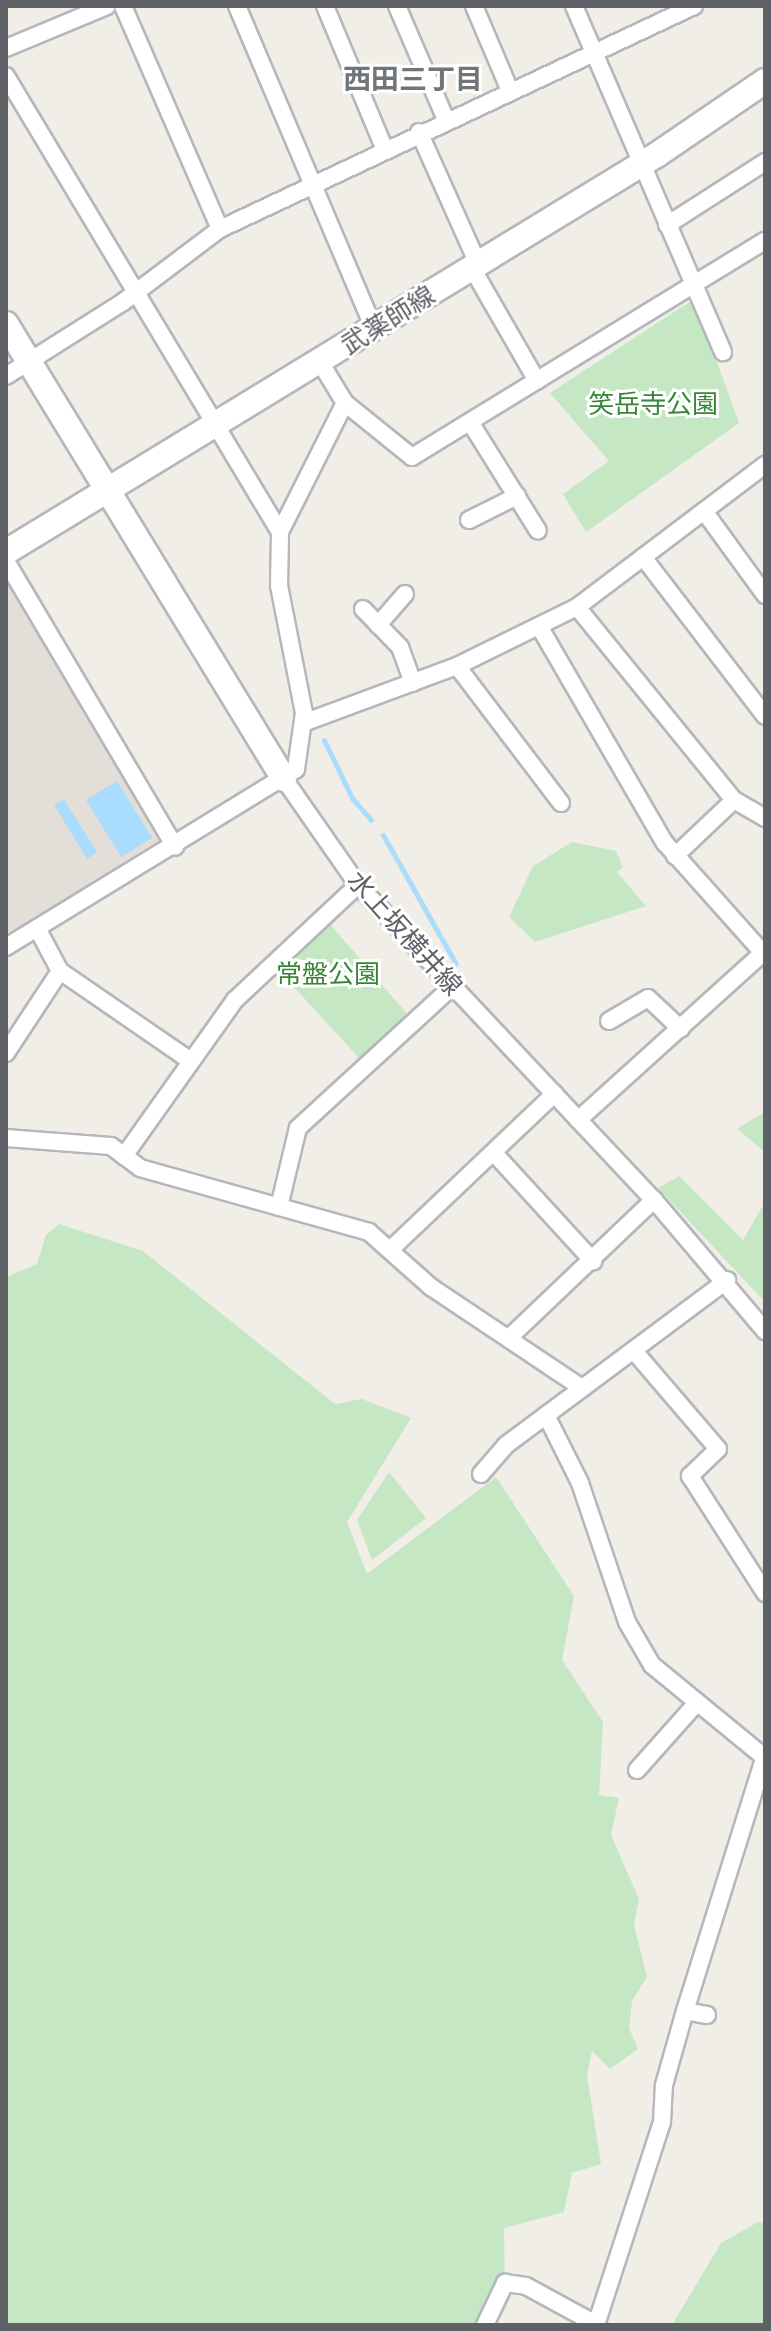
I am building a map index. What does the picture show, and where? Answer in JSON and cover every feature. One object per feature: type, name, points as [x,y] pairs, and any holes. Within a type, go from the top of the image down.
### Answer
[{"type":"street","points":[[6,48],[107,6]]},
{"type":"street","points":[[123,6],[220,229]]},
{"type":"street","points":[[237,6],[374,328]]},
{"type":"street","points":[[325,6],[384,148]]},
{"type":"street","points":[[397,6],[446,120]]},
{"type":"street","points":[[474,6],[510,91]]},
{"type":"street","points":[[574,6],[723,352]]},
{"type":"street","points":[[6,376],[137,290],[220,229],[384,148],[691,7]]},
{"type":"street","points":[[6,76],[280,532]]},
{"type":"street","name":"武薬師線","points":[[6,552],[641,165],[765,81]]},
{"type":"street","points":[[419,132],[475,266],[537,381]]},
{"type":"street","points":[[667,225],[765,162]]},
{"type":"street","points":[[320,362],[345,403],[412,457],[765,241]]},
{"type":"street","name":"水上坂横井線","points":[[6,324],[284,779],[358,885],[654,1200],[727,1280],[765,1331]]},
{"type":"street","points":[[6,947],[175,847],[296,769],[303,723],[279,586],[280,532],[345,403]]},
{"type":"street","points":[[470,422],[538,531]]},
{"type":"street","points":[[303,723],[457,666],[577,607],[765,465]]},
{"type":"street","points":[[469,520],[517,496]]},
{"type":"street","points":[[704,511],[765,595]]},
{"type":"street","points":[[643,557],[765,716]]},
{"type":"street","points":[[6,561],[175,847]]},
{"type":"street","points":[[378,625],[405,594]]},
{"type":"street","points":[[577,607],[734,800],[765,818]]},
{"type":"street","points":[[363,609],[400,647],[413,683]]},
{"type":"street","points":[[539,626],[675,856],[763,951],[578,1120]]},
{"type":"street","points":[[457,666],[561,803]]},
{"type":"street","points":[[675,856],[734,800]]},
{"type":"street","points":[[124,1156],[235,1000],[358,885]]},
{"type":"street","points":[[37,928],[60,971],[191,1061]]},
{"type":"street","points":[[6,1053],[60,971]]},
{"type":"street","points":[[279,1207],[298,1128],[452,987]]},
{"type":"street","points":[[609,1021],[648,998],[681,1029]]},
{"type":"street","points":[[392,1248],[554,1094]]},
{"type":"street","points":[[6,1138],[111,1146],[140,1168],[369,1232],[392,1248],[431,1287],[512,1335],[582,1388]]},
{"type":"street","points":[[494,1153],[593,1261]]},
{"type":"street","points":[[512,1335],[654,1200]]},
{"type":"street","points":[[481,1474],[546,1415],[727,1280]]},
{"type":"street","points":[[634,1351],[718,1449],[690,1476],[765,1593]]},
{"type":"street","points":[[485,2325],[505,2283],[596,2324],[662,2122],[664,2085],[764,1756],[694,1706],[652,1665],[627,1622],[580,1483],[546,1415]]},
{"type":"street","points":[[637,1770],[694,1706]]},
{"type":"street","points":[[685,2011],[707,2015]]},
{"type":"shaded area","points":[[6,576],[165,836],[6,937]]},
{"type":"green space","name":"笑岳寺公園","points":[[694,299],[739,423],[586,532],[563,494],[609,461],[550,393]]},
{"type":"green space","points":[[572,842],[616,851],[623,867],[617,872],[646,906],[535,942],[509,917],[533,866]]},
{"type":"green space","name":"常盤公園","points":[[330,924],[408,1015],[361,1060],[280,972]]},
{"type":"green space","points":[[765,1112],[765,1152],[737,1129]]},
{"type":"green space","points":[[679,1176],[743,1240],[765,1202],[765,1302],[658,1188]]},
{"type":"green space","points":[[59,1224],[143,1251],[335,1404],[362,1399],[411,1418],[347,1522],[367,1574],[496,1477],[574,1596],[562,1660],[603,1722],[599,1795],[619,1798],[611,1835],[639,1899],[634,1925],[647,1977],[632,2001],[629,2028],[638,2049],[610,2069],[592,2051],[587,2075],[601,2164],[572,2173],[564,2212],[504,2228],[505,2299],[490,2325],[6,2325],[6,1277],[37,1264],[46,1235]]},
{"type":"green space","points":[[389,1472],[426,1518],[372,1560],[357,1520]]},
{"type":"green space","points":[[758,2222],[765,2223],[765,2325],[672,2325],[721,2243]]},
{"type":"water","points":[[117,781],[152,838],[121,857],[86,800]]},
{"type":"water","points":[[64,799],[97,852],[87,859],[54,805]]},
{"type":"waterway","points":[[324,740],[352,798],[371,820]]},
{"type":"waterway","points":[[383,835],[456,964]]},
{"type":"district","name":"西田三丁目","points":[[413,79]]}]
